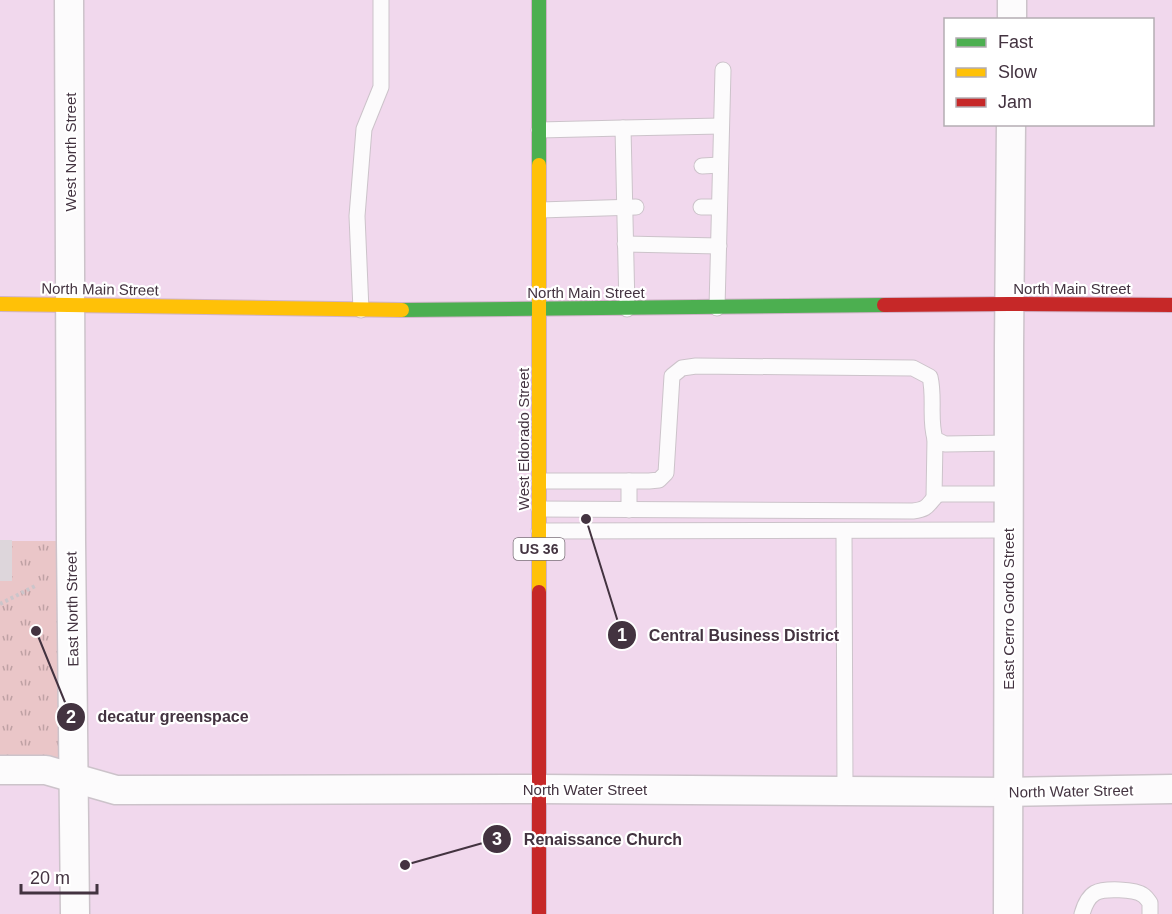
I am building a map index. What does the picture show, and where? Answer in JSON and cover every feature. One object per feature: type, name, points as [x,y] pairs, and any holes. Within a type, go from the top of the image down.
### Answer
[{"type":"main road","name":"West Eldorado Street","points":[[539,0],[539,914]]},
{"type":"main road","name":"North Main Street","points":[[0,304],[361,310],[1009,304],[1172,305]]},
{"type":"street","name":"West North Street","points":[[69,0],[70,304]]},
{"type":"street","points":[[1012,0],[1012,18]]},
{"type":"street","name":"East Cerro Gordo Street","points":[[1008,914],[1011,126]]},
{"type":"street","name":"East North Street","points":[[70,304],[75,914]]},
{"type":"street","name":"North Water Street","points":[[0,770],[46,770],[116,790],[539,789],[1008,792],[1172,789]]},
{"type":"lane","points":[[361,310],[357,216],[364,129],[381,87],[381,0]]},
{"type":"lane","points":[[717,308],[723,70]]},
{"type":"lane","points":[[539,130],[721,126]]},
{"type":"lane","points":[[623,128],[630,166],[630,207],[625,244],[627,309]]},
{"type":"lane","points":[[702,166],[720,165]]},
{"type":"lane","points":[[540,210],[630,207]]},
{"type":"lane","points":[[701,207],[719,207]]},
{"type":"lane","points":[[625,244],[719,246]]},
{"type":"lane","points":[[539,481],[659,480],[666,473],[672,376],[682,368],[696,366],[913,368],[930,377],[933,388],[934,498],[932,503],[922,510],[539,509]]},
{"type":"lane","points":[[935,439],[945,444],[1009,443]]},
{"type":"lane","points":[[628,510],[629,481]]},
{"type":"lane","points":[[934,498],[942,494],[1008,494]]},
{"type":"lane","points":[[539,531],[1008,531]]},
{"type":"lane","points":[[844,531],[844,790]]},
{"type":"lane","points":[[1082,914],[1085,904],[1095,893],[1112,890],[1142,894],[1150,903],[1150,914]]},
{"type":"path","points":[[0,604],[37,585]]},
{"type":"shaded area","points":[[0,0],[1172,0],[1172,914],[0,914]]},
{"type":"shaded area","points":[[0,540],[12,540],[12,581],[0,581]]},
{"type":"green space","points":[[0,541],[71,541],[74,778],[0,770]]},
{"type":"traffic: fast","points":[[539,0],[539,165]]},
{"type":"traffic: fast","points":[[402,310],[884,305]]},
{"type":"traffic: slow","points":[[539,165],[539,592]]},
{"type":"traffic: slow","points":[[0,304],[402,310]]},
{"type":"traffic: jam","points":[[884,305],[1172,305]]},
{"type":"traffic: jam","points":[[539,592],[539,914]]},
{"type":"place","name":"Central Business District","points":[[586,519]]},
{"type":"place","name":"decatur greenspace","points":[[36,631]]},
{"type":"place","name":"Renaissance Church","points":[[405,865]]}]
